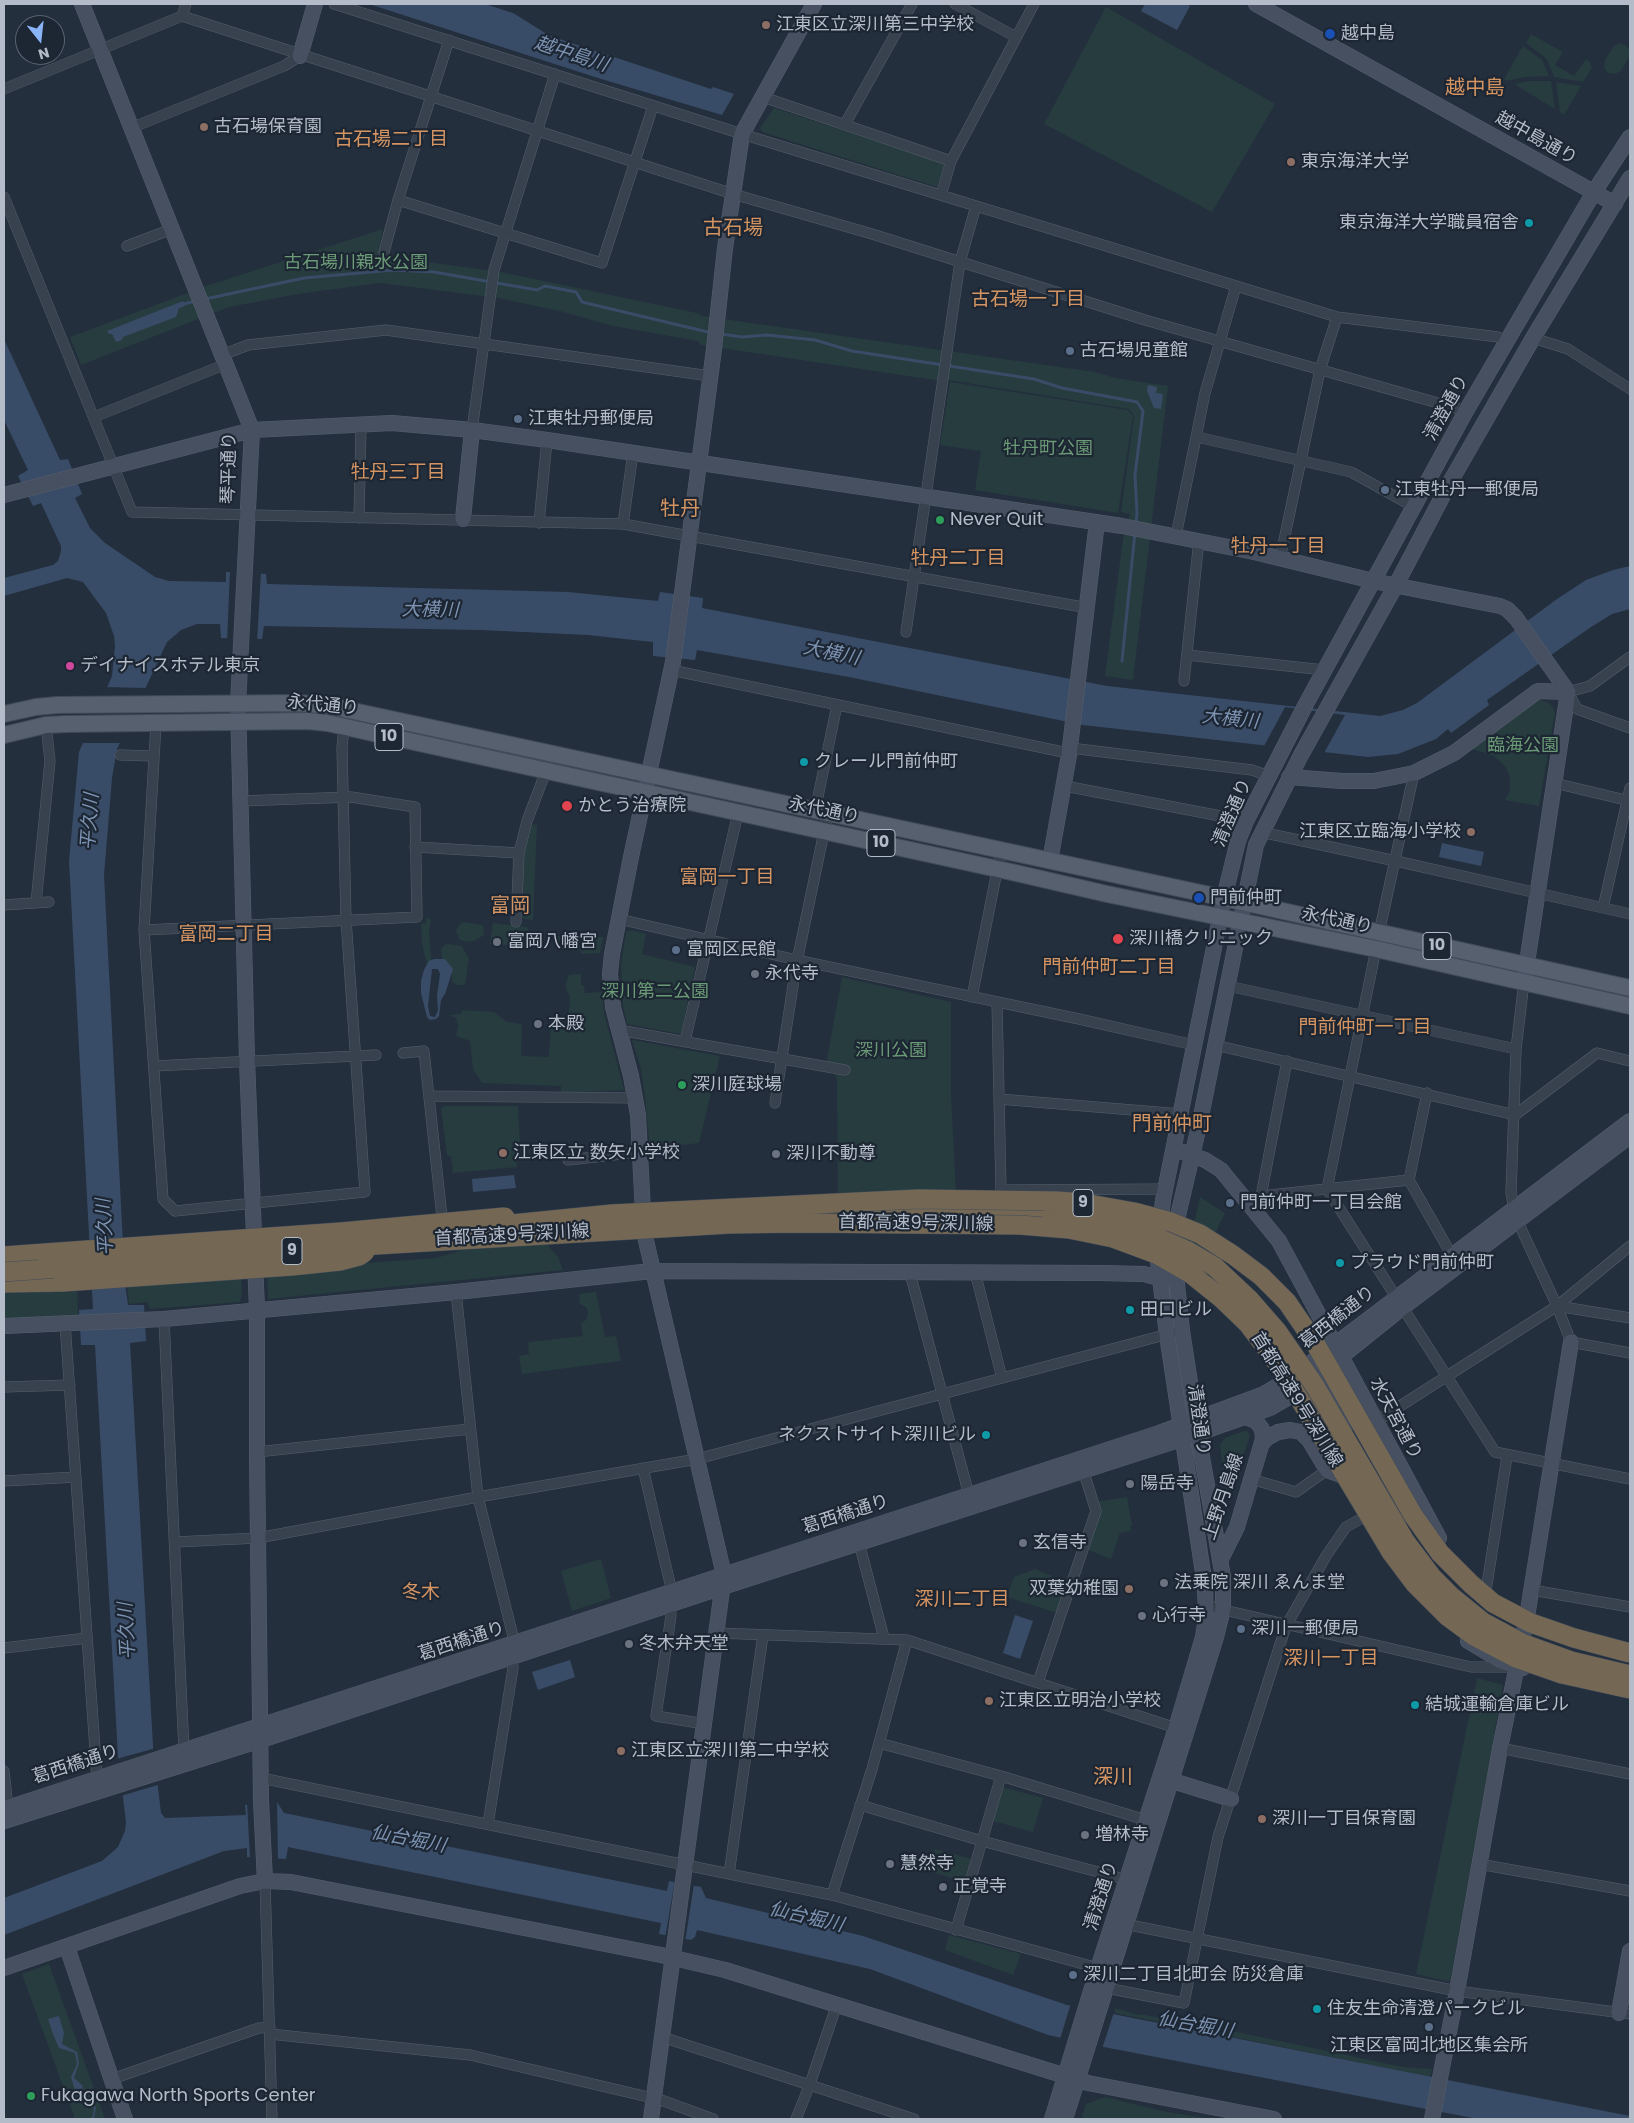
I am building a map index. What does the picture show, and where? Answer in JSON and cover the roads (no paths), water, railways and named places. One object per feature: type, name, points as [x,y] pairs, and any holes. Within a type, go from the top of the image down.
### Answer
[{"type":"highway","name":"首都高速9号深川線","points":[[4,1268],[329,1242],[562,1218],[784,1205],[918,1200],[1056,1201],[1084,1203],[1134,1212],[1187,1228],[1233,1255],[1274,1289],[1297,1316],[1315,1343],[1413,1515],[1440,1553],[1482,1594],[1519,1618],[1542,1628],[1630,1651]]},
{"type":"highway","points":[[865,1224],[887,1216],[904,1213],[958,1212],[1075,1215],[1108,1221],[1140,1230],[1202,1258],[1237,1287],[1277,1331],[1316,1386],[1405,1541],[1432,1577],[1451,1596],[1483,1622],[1524,1644],[1571,1661],[1630,1675]]},
{"type":"highway","points":[[4,1256],[341,1232],[527,1215],[562,1218]]},
{"type":"highway","name":"首都高速9号深川線","points":[[4,1272],[376,1245],[729,1224],[1020,1225],[1093,1233],[1132,1244],[1178,1266],[1222,1298],[1259,1339],[1302,1403],[1391,1552],[1415,1584],[1436,1607],[1474,1636],[1516,1658],[1562,1674],[1630,1690]]},
{"type":"highway","points":[[4,1282],[63,1282],[292,1266],[340,1261],[358,1256],[376,1245]]},
{"type":"highway","points":[[1274,1289],[1367,1461],[1398,1513],[1421,1547],[1448,1580],[1488,1613],[1516,1629],[1556,1645],[1630,1665]]},
{"type":"main road","name":"永代通り","points":[[4,714],[36,707],[96,704],[299,703],[330,706],[1244,902],[1630,988]]},
{"type":"main road","name":"永代通り","points":[[4,735],[46,725],[308,721],[344,726],[1107,894],[1376,949],[1630,1006]]},
{"type":"street","name":"琴平通り","points":[[82,4],[252,430],[238,704],[247,1060],[257,1310],[261,1801],[264,1881]]},
{"type":"street","points":[[182,16],[186,4]]},
{"type":"street","points":[[131,128],[284,66],[300,56],[315,4]]},
{"type":"street","points":[[334,4],[652,106],[1337,317],[1504,337],[1533,338],[1568,349],[1630,389]]},
{"type":"street","points":[[651,2119],[724,1581],[652,1271],[643,1221],[636,1098],[613,1007],[610,974],[619,919],[672,666],[714,349],[725,248],[742,134],[814,4]]},
{"type":"street","points":[[845,124],[912,4]]},
{"type":"street","points":[[955,4],[1016,37]]},
{"type":"street","points":[[942,195],[951,161],[1034,4]]},
{"type":"street","name":"越中島通り","points":[[1256,4],[1615,204]]},
{"type":"street","points":[[4,89],[182,16],[430,98],[733,194],[872,234],[1219,341],[1466,411]]},
{"type":"street","points":[[384,252],[398,200],[449,40]]},
{"type":"street","points":[[462,519],[494,270],[555,74]]},
{"type":"street","points":[[763,97],[951,161]]},
{"type":"street","points":[[398,200],[602,263],[636,162],[652,106]]},
{"type":"street","name":"清澄通り","points":[[1094,2004],[1106,1988],[1128,1880],[1146,1820],[1165,1778],[1176,1728],[1203,1637],[1207,1606],[1159,1277],[1158,1232],[1224,898],[1238,841],[1246,821],[1306,704],[1466,411],[1504,337],[1630,137]]},
{"type":"street","points":[[1396,585],[1449,484],[1533,338],[1630,178]]},
{"type":"street","points":[[4,197],[132,512],[623,524],[1088,608]]},
{"type":"street","points":[[906,632],[960,262],[976,206]]},
{"type":"street","points":[[127,246],[172,229]]},
{"type":"street","points":[[1176,536],[1219,341],[1236,286]]},
{"type":"street","points":[[1280,559],[1320,370],[1337,317]]},
{"type":"street","points":[[94,417],[224,359],[248,345],[386,330],[710,376]]},
{"type":"street","points":[[10,493],[252,430],[392,423],[472,430],[547,440],[1151,531],[1199,540],[1373,582],[1500,606],[1506,609],[1520,624],[1568,692],[1576,709],[1630,728]]},
{"type":"street","points":[[359,518],[362,426]]},
{"type":"street","points":[[1197,437],[1351,472],[1414,506]]},
{"type":"street","points":[[539,522],[547,440]]},
{"type":"street","points":[[623,524],[633,453]]},
{"type":"street","points":[[1050,861],[1065,786],[1080,677],[1097,522]]},
{"type":"street","points":[[1184,681],[1199,540]]},
{"type":"street","name":"清澄通り","points":[[1066,2119],[1072,2077],[1094,2004],[1098,1968],[1120,1924],[1165,1778],[1216,1637],[1222,1608],[1223,1577],[1197,1427],[1176,1284],[1176,1224],[1228,986],[1251,862],[1261,832],[1289,777],[1396,585]]},
{"type":"street","points":[[1187,655],[1324,670]]},
{"type":"street","points":[[1289,777],[1374,782],[1414,774],[1454,753],[1538,691],[1568,692],[1590,686],[1630,657]]},
{"type":"street","points":[[672,666],[836,705],[1063,752],[1070,748],[1252,770],[1269,776]]},
{"type":"street","points":[[1432,2116],[1457,1991],[1500,1748],[1518,1667],[1532,1590],[1571,1342],[1516,1214],[1511,1193],[1516,1049],[1526,965],[1568,692]]},
{"type":"street","points":[[775,1103],[797,960],[824,831],[822,812],[836,705]]},
{"type":"street","points":[[156,724],[144,930],[163,1200],[175,1211],[365,1192],[346,920],[342,796],[344,726]]},
{"type":"street","points":[[36,903],[50,761],[46,725]]},
{"type":"street","points":[[120,755],[153,756]]},
{"type":"street","points":[[516,922],[520,853],[527,821],[546,771]]},
{"type":"street","points":[[1379,933],[1414,774]]},
{"type":"street","points":[[1554,783],[1629,800]]},
{"type":"street","points":[[1065,786],[1246,821]]},
{"type":"street","points":[[1603,908],[1629,800],[1630,788]]},
{"type":"street","points":[[144,930],[417,917],[415,807],[342,796],[240,801]]},
{"type":"street","points":[[686,1041],[738,813]]},
{"type":"street","points":[[1261,832],[1630,914]]},
{"type":"street","points":[[415,847],[520,853]]},
{"type":"street","points":[[972,997],[1001,851]]},
{"type":"street","points":[[4,905],[50,902]]},
{"type":"street","points":[[619,919],[797,960],[1079,1018],[1194,1045]]},
{"type":"street","points":[[1376,949],[1327,1189],[1495,1452],[1507,1456],[1630,1479]]},
{"type":"street","points":[[1228,986],[1516,1049]]},
{"type":"street","points":[[997,1002],[1000,1190],[1165,1189]]},
{"type":"street","points":[[619,1030],[844,1070]]},
{"type":"street","points":[[1214,1045],[1515,1115]]},
{"type":"street","points":[[403,1052],[424,1050],[442,1217]]},
{"type":"street","points":[[1515,1115],[1597,1053],[1630,1061]]},
{"type":"street","points":[[154,1066],[376,1055]]},
{"type":"street","points":[[1287,1061],[1254,1198],[1409,1180]]},
{"type":"street","points":[[1427,1093],[1409,1180],[1455,1261]]},
{"type":"street","points":[[430,1096],[636,1098]]},
{"type":"street","points":[[999,1099],[1181,1114]]},
{"type":"street","name":"葛西橋通り","points":[[1197,1427],[1264,1394],[1337,1352],[1516,1214],[1630,1121]]},
{"type":"street","name":"葛西橋通り","points":[[1516,1214],[1630,1138]]},
{"type":"street","name":"水天宮通り","points":[[1174,1150],[1192,1155],[1221,1170],[1254,1198],[1325,1325],[1337,1352],[1436,1534],[1453,1558],[1486,1591],[1527,1617],[1581,1638],[1630,1651]]},
{"type":"street","points":[[568,1160],[640,1152]]},
{"type":"street","points":[[643,1221],[845,1211],[1041,1209]]},
{"type":"street","points":[[1375,1422],[1557,1306],[1630,1246]]},
{"type":"street","points":[[4,1326],[164,1319],[456,1292],[652,1271],[1099,1273],[1159,1277],[1176,1284]]},
{"type":"street","points":[[910,1272],[969,1495]]},
{"type":"street","points":[[975,1272],[1002,1378]]},
{"type":"street","points":[[456,1292],[478,1497],[514,1651],[513,1668],[488,1824]]},
{"type":"street","points":[[1557,1306],[1630,1318]]},
{"type":"street","points":[[164,1319],[176,1542],[184,1751]]},
{"type":"street","points":[[73,1323],[70,1385],[97,1778]]},
{"type":"street","points":[[176,1542],[258,1538],[697,1459],[1182,1331]]},
{"type":"street","points":[[1571,1342],[1630,1353]]},
{"type":"street","points":[[1337,1352],[1328,1368],[1328,1380],[1357,1445],[1360,1466],[1356,1497]]},
{"type":"street","name":"葛西橋通り","points":[[5,1812],[261,1733],[514,1651],[724,1581],[969,1495],[1197,1427],[1245,1417],[1270,1408],[1296,1393],[1328,1368]]},
{"type":"street","points":[[4,1387],[70,1385]]},
{"type":"street","points":[[1296,1393],[1392,1560],[1415,1589],[1446,1622],[1488,1655],[1518,1667],[1630,1690]]},
{"type":"street","points":[[1245,1417],[1260,1426],[1263,1435],[1262,1444]]},
{"type":"street","points":[[257,1452],[470,1429]]},
{"type":"street","points":[[1262,1444],[1266,1438],[1278,1432],[1290,1430],[1300,1432],[1309,1440],[1328,1470],[1346,1477]]},
{"type":"street","name":"葛西橋通り","points":[[724,1581],[859,1543],[1083,1470],[1181,1432]]},
{"type":"street","name":"上野月島線","points":[[1220,1561],[1237,1527],[1262,1444]]},
{"type":"street","points":[[1486,1591],[1507,1456]]},
{"type":"street","points":[[643,1468],[671,1598],[671,1616],[656,1716],[705,1724]]},
{"type":"street","points":[[1038,1682],[1096,1511],[1083,1470]]},
{"type":"street","points":[[1251,1479],[1296,1492],[1328,1470]]},
{"type":"street","points":[[4,1481],[76,1477]]},
{"type":"street","points":[[1106,1988],[1184,2003],[1214,1854],[1286,1626],[1326,1556],[1346,1527],[1366,1516]]},
{"type":"street","points":[[859,1543],[884,1638]]},
{"type":"street","points":[[1532,1590],[1630,1607]]},
{"type":"street","points":[[1207,1606],[1471,1668],[1498,1669],[1518,1667]]},
{"type":"street","points":[[717,1633],[907,1640],[1176,1728]]},
{"type":"street","points":[[729,1874],[763,1635]]},
{"type":"street","points":[[4,1648],[87,1638]]},
{"type":"street","points":[[832,1895],[879,1743],[907,1640]]},
{"type":"street","name":"葛西橋通り","points":[[166,1763],[184,1751],[261,1733]]},
{"type":"street","points":[[879,1743],[1001,1776],[1146,1820]]},
{"type":"street","points":[[1500,1748],[1630,1774]]},
{"type":"street","points":[[4,1772],[5,1812]]},
{"type":"street","points":[[956,1930],[1001,1776]]},
{"type":"street","name":"葛西橋通り","points":[[5,1812],[97,1778],[113,1779]]},
{"type":"street","points":[[261,1778],[832,1895],[1098,1968]]},
{"type":"street","points":[[1165,1778],[1231,1798]]},
{"type":"street","points":[[860,1805],[982,1841],[1128,1880]]},
{"type":"street","points":[[1479,1864],[1630,1891]]},
{"type":"street","points":[[264,1881],[272,2119]]},
{"type":"street","points":[[4,1968],[240,1886],[264,1881],[290,1882],[725,1970],[1072,2077],[1274,2119]]},
{"type":"street","points":[[1120,1924],[1457,1991],[1625,2014],[1630,1951]]},
{"type":"street","points":[[67,1947],[125,2119]]},
{"type":"street","points":[[796,2119],[837,2004]]},
{"type":"street","points":[[112,2079],[241,2034],[270,2030],[470,2055],[654,2099],[713,2119]]},
{"type":"street","points":[[662,2037],[914,2119]]},
{"type":"street","name":"清澄通り","points":[[1052,2119],[1072,2077]]},
{"type":"water","name":"越中島川","points":[[369,4],[485,4],[513,13],[550,36],[711,89],[713,87],[734,94],[722,115],[598,78]]},
{"type":"water","points":[[1145,4],[1186,4],[1190,6],[1177,30],[1141,11]]},
{"type":"water","points":[[183,301],[185,306],[179,308],[176,317],[123,337],[122,340],[116,342],[112,334],[109,334],[107,331]]},
{"type":"water","points":[[4,339],[60,460],[68,459],[82,494],[75,498],[90,528],[105,543],[155,577],[169,581],[226,582],[226,572],[266,574],[267,584],[568,592],[658,601],[660,592],[703,598],[702,608],[1107,686],[1380,716],[1403,710],[1417,703],[1557,599],[1586,580],[1630,566],[1630,609],[1612,614],[1591,627],[1487,700],[1489,705],[1451,733],[1448,729],[1436,739],[1398,754],[1368,757],[1083,725],[849,677],[697,650],[695,660],[653,656],[653,642],[588,635],[481,630],[264,626],[262,639],[221,638],[220,624],[197,624],[181,630],[167,642],[117,749],[112,778],[104,875],[125,1283],[128,1305],[144,1305],[146,1341],[130,1343],[153,1746],[161,1813],[165,1818],[246,1815],[245,1805],[277,1802],[284,1813],[667,1891],[669,1881],[701,1887],[706,1898],[863,1936],[1067,2005],[1630,2116],[1630,2119],[1478,2119],[1104,2047],[1048,2035],[870,1969],[697,1930],[695,1937],[691,1940],[659,1934],[661,1923],[288,1847],[286,1859],[247,1857],[247,1848],[224,1851],[4,1935],[4,1898],[102,1861],[118,1847],[125,1831],[126,1822],[118,1757],[95,1345],[81,1345],[79,1310],[93,1309],[69,861],[79,752],[112,676],[115,646],[114,636],[106,613],[83,582],[67,578],[4,596],[4,578],[53,565],[58,561],[61,546],[41,503],[33,506],[18,476],[28,470],[4,420]]},
{"type":"water","points":[[1148,385],[1157,387],[1156,393],[1163,394],[1161,409],[1154,408],[1147,391]]},
{"type":"water","points":[[1442,843],[1484,852],[1481,866],[1439,857]]},
{"type":"water","points":[[445,959],[453,969],[445,994],[441,1000],[439,1016],[436,1019],[430,1020],[427,1017],[421,993],[421,981],[429,961]],"holes":[[[432,969],[438,969],[440,974],[437,996],[438,1010],[435,1017],[430,1016],[428,1006]]]},
{"type":"water","points":[[514,1175],[516,1188],[473,1192],[472,1179]]},
{"type":"water","points":[[1015,1615],[1033,1621],[1020,1659],[1003,1653]]},
{"type":"water","points":[[570,1660],[575,1677],[538,1690],[532,1672]]},
{"type":"water","points":[[59,2016],[64,2033],[62,2044],[77,2052],[79,2063],[74,2078],[82,2085],[86,2101],[96,2107],[94,2119],[90,2119],[93,2116],[94,2108],[84,2103],[76,2094],[71,2077],[77,2064],[75,2053],[59,2048],[53,2034],[48,2019]]},
{"type":"waterway","points":[[205,299],[304,278],[393,270],[434,272],[537,290],[545,286],[576,292],[582,302],[712,333]]},
{"type":"waterway","points":[[184,304],[196,301]]},
{"type":"waterway","points":[[721,334],[742,337],[767,335],[815,340],[852,351],[1034,379],[1062,388],[1137,402],[1143,411],[1135,475],[1136,523]]},
{"type":"waterway","points":[[1122,661],[1135,532]]},
{"type":"place","name":"江東区立深川第三中学校","points":[[766,25]]},
{"type":"place","name":"越中島","points":[[1330,34]]},
{"type":"place","name":"古石場保育園","points":[[204,127]]},
{"type":"place","name":"東京海洋大学","points":[[1291,162]]},
{"type":"place","name":"東京海洋大学職員宿舎","points":[[1529,223]]},
{"type":"place","name":"古石場児童館","points":[[1070,351]]},
{"type":"place","name":"江東牡丹郵便局","points":[[518,419]]},
{"type":"place","name":"江東牡丹一郵便局","points":[[1385,490]]},
{"type":"place","name":"Never Quit","points":[[940,520]]},
{"type":"place","name":"デイナイスホテル東京","points":[[70,666]]},
{"type":"place","name":"クレール門前仲町","points":[[804,762]]},
{"type":"place","name":"かとう治療院","points":[[567,806]]},
{"type":"place","name":"江東区立臨海小学校","points":[[1471,832]]},
{"type":"place","name":"門前仲町","points":[[1199,898]]},
{"type":"place","name":"深川橋クリニック","points":[[1118,939]]},
{"type":"place","name":"富岡八幡宮","points":[[497,942]]},
{"type":"place","name":"富岡区民館","points":[[676,950]]},
{"type":"place","name":"永代寺","points":[[755,974]]},
{"type":"place","name":"本殿","points":[[538,1024]]},
{"type":"place","name":"深川庭球場","points":[[682,1085]]},
{"type":"place","name":"江東区立 数矢小学校","points":[[503,1153]]},
{"type":"place","name":"深川不動尊","points":[[776,1154]]},
{"type":"place","name":"門前仲町一丁目会館","points":[[1230,1203]]},
{"type":"place","name":"プラウド門前仲町","points":[[1340,1263]]},
{"type":"place","name":"田口ビル","points":[[1130,1310]]},
{"type":"place","name":"ネクストサイト深川ビル","points":[[986,1435]]},
{"type":"place","name":"陽岳寺","points":[[1130,1484]]},
{"type":"place","name":"玄信寺","points":[[1023,1543]]},
{"type":"place","name":"法乗院 深川 ゑんま堂","points":[[1164,1583]]},
{"type":"place","name":"双葉幼稚園","points":[[1129,1589]]},
{"type":"place","name":"心行寺","points":[[1142,1616]]},
{"type":"place","name":"深川一郵便局","points":[[1241,1629]]},
{"type":"place","name":"冬木弁天堂","points":[[629,1644]]},
{"type":"place","name":"江東区立明治小学校","points":[[989,1701]]},
{"type":"place","name":"結城運輸倉庫ビル","points":[[1415,1705]]},
{"type":"place","name":"江東区立深川第二中学校","points":[[621,1751]]},
{"type":"place","name":"深川一丁目保育園","points":[[1262,1819]]},
{"type":"place","name":"増林寺","points":[[1085,1835]]},
{"type":"place","name":"慧然寺","points":[[890,1864]]},
{"type":"place","name":"正覚寺","points":[[943,1887]]},
{"type":"place","name":"深川二丁目北町会 防災倉庫","points":[[1073,1975]]},
{"type":"place","name":"住友生命清澄パークビル","points":[[1317,2009]]},
{"type":"place","name":"江東区富岡北地区集会所","points":[[1429,2027]]},
{"type":"place","name":"Fukagawa North Sports Center","points":[[31,2096]]},
{"type":"district","name":"越中島","points":[[1475,89]]},
{"type":"district","name":"古石場二丁目","points":[[391,140]]},
{"type":"district","name":"古石場","points":[[733,229]]},
{"type":"district","name":"古石場一丁目","points":[[1028,300]]},
{"type":"district","name":"牡丹三丁目","points":[[398,473]]},
{"type":"district","name":"牡丹","points":[[680,510]]},
{"type":"district","name":"牡丹一丁目","points":[[1278,547]]},
{"type":"district","name":"牡丹二丁目","points":[[958,559]]},
{"type":"district","name":"富岡一丁目","points":[[727,878]]},
{"type":"district","name":"富岡","points":[[510,907]]},
{"type":"district","name":"富岡二丁目","points":[[226,935]]},
{"type":"district","name":"門前仲町二丁目","points":[[1109,968]]},
{"type":"district","name":"門前仲町一丁目","points":[[1365,1028]]},
{"type":"district","name":"門前仲町","points":[[1172,1125]]},
{"type":"district","name":"冬木","points":[[421,1593]]},
{"type":"district","name":"深川二丁目","points":[[962,1600]]},
{"type":"district","name":"深川一丁目","points":[[1331,1659]]},
{"type":"district","name":"深川","points":[[1113,1778]]},
{"type":"park label","name":"古石場川親水公園","points":[[356,263]]},
{"type":"park label","name":"牡丹町公園","points":[[1048,449]]},
{"type":"park label","name":"臨海公園","points":[[1523,746]]},
{"type":"park label","name":"深川第二公園","points":[[655,992]]},
{"type":"park label","name":"深川公園","points":[[891,1051]]},
{"type":"water label","name":"大横川","points":[[430,611]]},
{"type":"water label","name":"大横川","points":[[831,654]]},
{"type":"water label","name":"大横川","points":[[1230,720]]},
{"type":"water label","name":"平久川","points":[[91,822]]},
{"type":"water label","name":"平久川","points":[[106,1227]]},
{"type":"water label","name":"平久川","points":[[128,1631]]},
{"type":"water label","name":"仙台堀川","points":[[408,1840]]},
{"type":"water label","name":"仙台堀川","points":[[806,1918]]},
{"type":"water label","name":"仙台堀川","points":[[1195,2026]]}]
